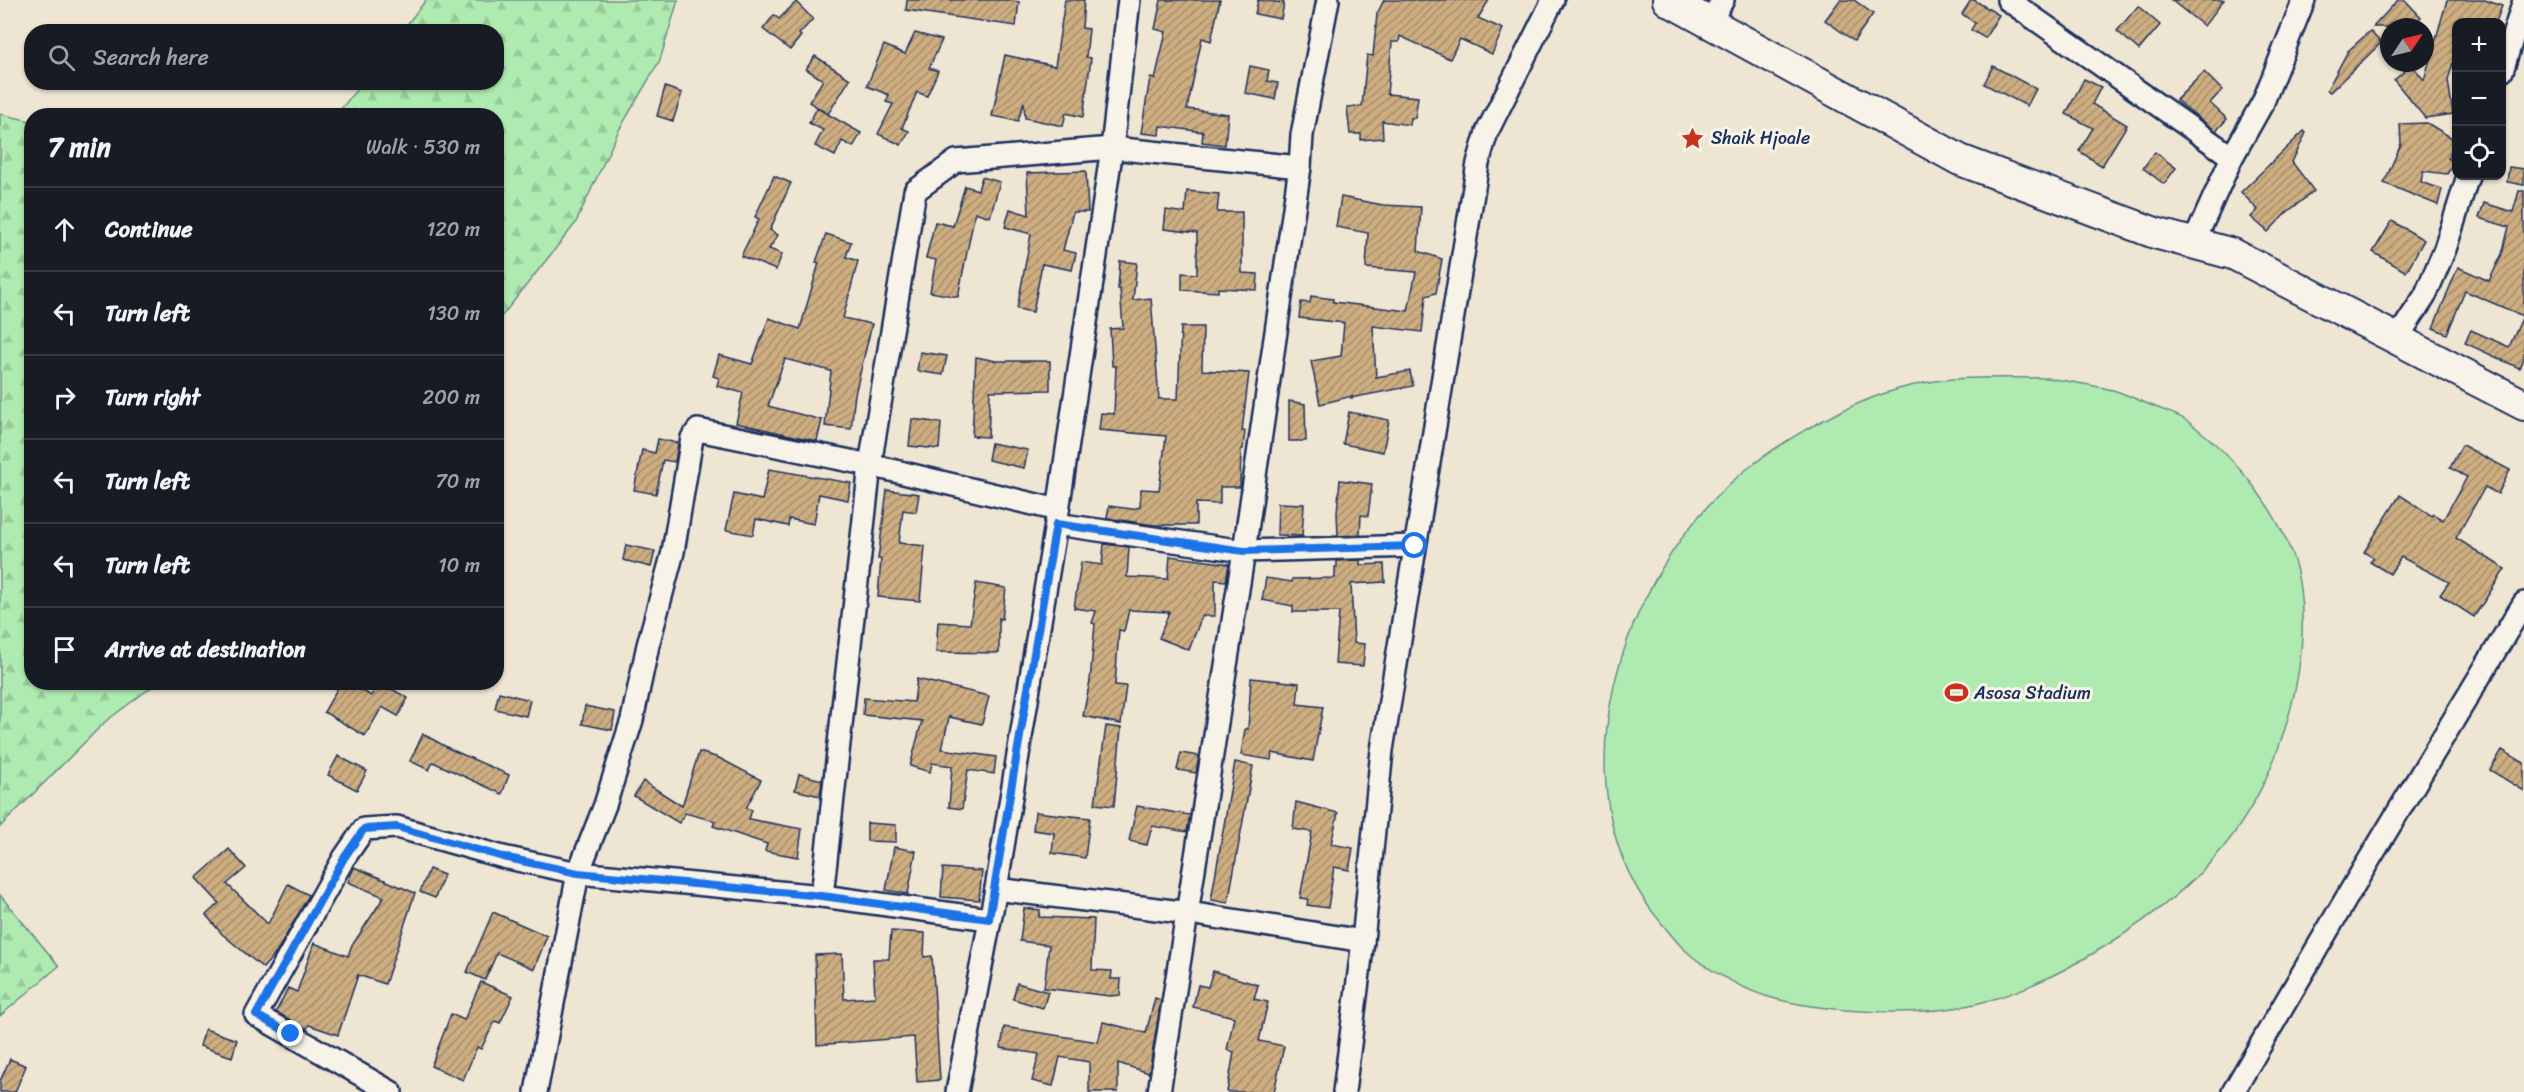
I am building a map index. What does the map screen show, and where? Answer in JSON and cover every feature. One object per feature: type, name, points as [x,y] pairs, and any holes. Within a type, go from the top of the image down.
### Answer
[{"type":"street","points":[[957,1092],[996,889],[1057,517],[1112,147],[1130,0]]},
{"type":"street","points":[[1159,1092],[1244,551],[1302,135],[1328,0]]},
{"type":"street","points":[[1344,1092],[1363,941],[1382,750],[1478,163],[1487,132],[1553,0]]},
{"type":"street","points":[[1668,0],[1716,11],[1960,160],[2154,232],[2233,254],[2524,405]]},
{"type":"street","points":[[2008,0],[2232,157]]},
{"type":"street","points":[[2194,242],[2232,157],[2263,102],[2304,0]]},
{"type":"street","points":[[2506,58],[2524,1]]},
{"type":"street","points":[[822,896],[870,465],[915,191],[956,161],[1112,147],[1299,167]]},
{"type":"street","points":[[2396,340],[2425,296],[2445,249],[2467,180]]},
{"type":"street","points":[[536,1092],[578,873],[605,805],[632,720],[648,645],[673,552],[692,438],[698,430],[870,465],[1057,517],[1244,551],[1415,546]]},
{"type":"street","points":[[2233,1092],[2357,880],[2524,603]]},
{"type":"street","points":[[391,1092],[256,1015],[344,858],[364,829],[397,827],[503,857],[578,873],[822,896],[989,919]]},
{"type":"street","points":[[996,889],[1188,913],[1363,941]]},
{"type":"green space","points":[[426,0],[678,0],[660,60],[619,130],[575,224],[504,313],[504,108],[342,108],[356,90],[504,90],[504,24],[407,24]]},
{"type":"green space","points":[[0,114],[24,119],[24,690],[148,690],[106,721],[0,827]]},
{"type":"green space","points":[[1978,378],[2047,378],[2119,392],[2184,419],[2205,435],[2241,471],[2258,492],[2284,536],[2294,559],[2299,582],[2302,616],[2301,651],[2296,687],[2287,723],[2260,791],[2242,822],[2222,849],[2172,898],[2142,922],[2075,964],[2007,995],[1953,1008],[1875,1012],[1798,1004],[1765,996],[1727,979],[1692,956],[1663,925],[1628,872],[1610,813],[1605,750],[1614,687],[1633,626],[1662,568],[1699,516],[1742,473],[1800,433],[1844,410],[1889,392],[1926,382]]},
{"type":"green space","points":[[0,895],[59,966],[0,1016]]},
{"type":"building","points":[[907,0],[1019,2],[1016,26],[906,10]]},
{"type":"building","points":[[1065,0],[1084,0],[1082,28],[1089,29],[1086,57],[1091,58],[1083,117],[1066,113],[1063,126],[1025,118],[1024,102],[1018,121],[992,116],[1005,55],[1055,66]]},
{"type":"building","points":[[1161,0],[1220,0],[1211,41],[1202,38],[1187,109],[1228,114],[1225,145],[1202,142],[1203,132],[1160,126],[1159,135],[1141,133],[1150,78],[1155,79],[1166,32],[1155,29]]},
{"type":"building","points":[[1258,0],[1284,3],[1281,19],[1255,14]]},
{"type":"building","points":[[1384,0],[1489,0],[1478,18],[1503,29],[1492,54],[1460,39],[1450,59],[1400,36],[1399,42],[1392,42],[1387,94],[1418,97],[1415,118],[1411,118],[1410,125],[1382,121],[1383,138],[1361,140],[1361,134],[1350,134],[1347,107],[1362,106],[1367,55],[1373,56],[1377,14]]},
{"type":"building","points":[[1840,0],[1854,0],[1873,14],[1854,41],[1825,20]]},
{"type":"building","points":[[1971,0],[1999,15],[1985,38],[1971,30],[1975,23],[1962,14]]},
{"type":"building","points":[[2171,0],[2224,0],[2204,26]]},
{"type":"building","points":[[2398,0],[2405,0],[2421,17],[2420,18],[2381,18]]},
{"type":"building","points":[[2447,0],[2485,0],[2502,6],[2498,18],[2452,18],[2452,66],[2448,80],[2452,114],[2425,118],[2394,80],[2404,72],[2418,72],[2424,80],[2426,72],[2434,72],[2434,45]]},
{"type":"building","points":[[796,2],[813,19],[799,34],[801,36],[790,50],[763,29],[774,15],[779,19]]},
{"type":"building","points":[[2138,6],[2160,25],[2139,50],[2117,31]]},
{"type":"building","points":[[2380,19],[2380,27],[2373,27]]},
{"type":"building","points":[[2370,31],[2380,42],[2330,92],[2327,90],[2348,51]]},
{"type":"building","points":[[915,33],[942,40],[929,68],[938,71],[927,96],[917,92],[902,128],[909,131],[901,145],[878,134],[893,104],[886,102],[889,95],[867,86],[884,45],[905,54]]},
{"type":"building","points":[[815,56],[850,79],[828,114],[809,102],[823,80],[806,69]]},
{"type":"building","points":[[1250,66],[1269,70],[1267,81],[1278,83],[1275,99],[1245,93]]},
{"type":"building","points":[[1993,66],[2036,89],[2027,106],[1984,84]]},
{"type":"building","points":[[2204,72],[2222,90],[2210,103],[2227,119],[2216,131],[2176,100]]},
{"type":"building","points":[[2084,79],[2101,87],[2092,104],[2127,125],[2102,166],[2079,151],[2093,128],[2066,114]]},
{"type":"building","points":[[665,87],[682,93],[673,121],[657,116]]},
{"type":"building","points":[[817,108],[861,133],[853,147],[842,141],[835,156],[815,146],[823,130],[809,123]]},
{"type":"building","points":[[2427,123],[2452,138],[2452,150],[2448,158],[2452,161],[2452,165],[2447,174],[2423,171],[2421,182],[2442,189],[2438,205],[2384,183],[2401,144],[2400,124]]},
{"type":"building","points":[[2304,131],[2306,133],[2292,162],[2314,191],[2286,213],[2268,232],[2251,217],[2258,210],[2241,192]]},
{"type":"building","points":[[2155,152],[2176,168],[2164,184],[2143,168]]},
{"type":"building","points":[[2509,167],[2524,169],[2524,185],[2507,182]]},
{"type":"building","points":[[1086,171],[1088,212],[1073,212],[1063,250],[1076,253],[1072,270],[1042,264],[1033,312],[1017,309],[1031,234],[1005,227],[1010,209],[1029,215],[1027,173]]},
{"type":"building","points":[[774,176],[791,183],[770,230],[778,235],[769,249],[782,254],[776,270],[741,256],[759,219],[755,217]]},
{"type":"building","points":[[982,177],[1000,182],[990,217],[975,212],[958,297],[930,292],[936,260],[926,258],[935,222],[953,226],[965,186],[978,190]]},
{"type":"building","points":[[1187,191],[1219,194],[1217,212],[1242,212],[1242,273],[1258,274],[1257,290],[1218,288],[1218,292],[1182,290],[1182,273],[1197,274],[1197,233],[1164,229],[1166,210],[1185,213]]},
{"type":"building","points":[[2519,191],[2524,191],[2524,356],[2519,368],[2465,343],[2471,330],[2509,347],[2523,316],[2465,291],[2447,334],[2433,328],[2458,267],[2489,281],[2502,254],[2509,227],[2479,218],[2484,203],[2513,212]]},
{"type":"building","points":[[1341,197],[1383,205],[1421,207],[1418,251],[1442,259],[1436,293],[1426,296],[1422,332],[1373,326],[1376,377],[1410,371],[1413,386],[1320,404],[1311,361],[1341,356],[1344,323],[1299,318],[1301,302],[1310,303],[1311,296],[1333,299],[1333,302],[1408,311],[1416,272],[1366,268],[1368,233],[1336,227]]},
{"type":"building","points":[[2392,221],[2424,240],[2406,272],[2373,252]]},
{"type":"building","points":[[826,234],[851,242],[846,257],[858,261],[843,318],[872,324],[855,394],[851,429],[825,426],[831,371],[785,359],[768,406],[822,420],[817,441],[736,423],[743,393],[717,386],[719,378],[713,376],[719,355],[752,364],[769,318],[800,329],[819,263],[816,262]]},
{"type":"building","points":[[1120,261],[1137,263],[1133,300],[1151,298],[1159,399],[1178,399],[1181,327],[1203,327],[1202,370],[1249,373],[1242,431],[1245,431],[1243,449],[1241,449],[1240,487],[1220,487],[1220,504],[1196,503],[1196,525],[1154,525],[1107,518],[1109,506],[1132,509],[1140,507],[1141,489],[1159,490],[1166,436],[1099,430],[1101,413],[1114,414],[1116,366],[1112,366],[1110,329],[1123,328],[1120,289],[1118,289]]},
{"type":"building","points":[[920,352],[947,356],[943,375],[917,371]]},
{"type":"building","points":[[976,357],[996,361],[1050,361],[1050,390],[990,391],[988,437],[972,436]]},
{"type":"building","points":[[1289,401],[1305,404],[1306,441],[1289,441]]},
{"type":"building","points":[[1349,412],[1389,420],[1383,452],[1343,444]]},
{"type":"building","points":[[912,419],[941,423],[939,449],[909,446]]},
{"type":"building","points":[[658,439],[678,443],[675,462],[663,460],[656,494],[634,490],[642,450],[655,453]]},
{"type":"building","points":[[991,443],[1028,450],[1024,468],[988,460]]},
{"type":"building","points":[[2462,445],[2510,470],[2498,494],[2485,487],[2456,538],[2505,569],[2474,617],[2440,595],[2449,582],[2401,557],[2390,574],[2370,562],[2374,558],[2364,552],[2400,495],[2432,516],[2433,514],[2443,520],[2467,477],[2450,468]]},
{"type":"building","points":[[769,469],[851,483],[848,500],[819,494],[814,524],[789,519],[788,526],[756,519],[753,535],[726,530],[734,494],[762,500]]},
{"type":"building","points":[[1340,480],[1372,484],[1368,516],[1361,515],[1360,535],[1338,536],[1337,512]]},
{"type":"building","points":[[887,490],[919,494],[916,512],[903,510],[899,543],[925,546],[920,601],[878,597],[881,559],[878,559]]},
{"type":"building","points":[[1278,503],[1304,504],[1302,536],[1277,535]]},
{"type":"building","points":[[1104,544],[1129,547],[1127,577],[1168,579],[1170,556],[1229,564],[1226,581],[1215,580],[1215,616],[1202,616],[1189,650],[1159,638],[1169,612],[1129,610],[1124,631],[1119,630],[1115,685],[1126,686],[1121,724],[1083,716],[1090,681],[1095,624],[1092,623],[1096,611],[1074,608],[1081,562],[1102,565]]},
{"type":"building","points":[[626,545],[655,551],[651,567],[623,560]]},
{"type":"building","points":[[1360,560],[1360,565],[1384,564],[1385,582],[1351,584],[1354,643],[1365,644],[1363,666],[1335,664],[1339,612],[1293,612],[1293,606],[1262,600],[1266,578],[1292,582],[1292,579],[1335,578],[1337,561]]},
{"type":"building","points":[[976,583],[1006,588],[1002,619],[999,618],[999,653],[936,652],[938,622],[970,624]]},
{"type":"building","points":[[1251,678],[1299,683],[1297,704],[1323,707],[1313,761],[1272,753],[1271,760],[1241,755],[1245,729],[1248,729]]},
{"type":"building","points":[[917,679],[989,696],[982,724],[949,717],[942,749],[996,757],[994,774],[968,770],[962,809],[949,807],[952,766],[932,763],[930,772],[910,766],[922,721],[863,715],[864,698],[914,702]]},
{"type":"building","points":[[336,690],[362,690],[371,696],[374,690],[394,690],[408,698],[398,716],[382,707],[365,736],[324,712]]},
{"type":"building","points":[[499,692],[530,700],[526,716],[495,709]]},
{"type":"building","points":[[585,706],[615,712],[612,730],[582,724]]},
{"type":"building","points":[[1106,726],[1121,728],[1114,806],[1095,804]]},
{"type":"building","points":[[423,734],[450,749],[509,775],[502,794],[433,762],[429,770],[410,761]]},
{"type":"building","points":[[2502,750],[2524,763],[2524,791],[2490,770]]},
{"type":"building","points":[[699,752],[719,758],[761,780],[746,808],[752,810],[749,819],[802,829],[798,857],[765,851],[767,844],[713,826],[715,821],[685,813],[679,823],[634,796],[643,781],[682,806]]},
{"type":"building","points":[[1181,753],[1199,756],[1196,773],[1177,770]]},
{"type":"building","points":[[338,756],[367,771],[357,790],[328,775]]},
{"type":"building","points":[[1235,762],[1253,766],[1228,903],[1211,900]]},
{"type":"building","points":[[799,774],[822,780],[820,796],[795,790]]},
{"type":"building","points":[[1296,802],[1338,813],[1331,844],[1353,848],[1349,870],[1334,867],[1328,908],[1307,905],[1308,899],[1300,898],[1312,832],[1293,829]]},
{"type":"building","points":[[1137,806],[1190,815],[1187,832],[1152,826],[1147,845],[1129,841]]},
{"type":"building","points":[[1035,812],[1090,818],[1085,858],[1052,853],[1054,833],[1033,830]]},
{"type":"building","points":[[867,823],[896,825],[896,842],[867,841]]},
{"type":"building","points":[[894,847],[916,851],[908,894],[886,890]]},
{"type":"building","points":[[229,849],[246,868],[227,884],[268,924],[288,884],[309,895],[276,953],[263,968],[222,934],[206,915],[219,903],[196,878]]},
{"type":"building","points":[[354,867],[415,893],[385,984],[358,975],[338,1035],[309,1025],[307,1029],[276,1012],[288,988],[297,992],[314,943],[348,956],[351,947],[384,897],[348,882]]},
{"type":"building","points":[[943,868],[982,871],[979,900],[941,897]]},
{"type":"building","points":[[429,869],[444,875],[435,898],[420,892]]},
{"type":"building","points":[[1024,908],[1040,910],[1039,917],[1094,919],[1092,970],[1112,971],[1111,979],[1121,979],[1120,995],[1110,996],[1044,988],[1049,945],[1020,941]]},
{"type":"building","points":[[493,912],[547,936],[534,969],[497,953],[485,980],[467,972]]},
{"type":"building","points":[[891,931],[925,933],[924,957],[932,956],[940,1080],[917,1082],[914,1037],[817,1045],[815,955],[842,954],[844,999],[875,997],[873,959],[889,959]]},
{"type":"building","points":[[1213,971],[1258,985],[1254,999],[1268,1002],[1259,1041],[1284,1046],[1274,1092],[1227,1092],[1234,1052],[1227,1050],[1234,1017],[1193,1007],[1198,985],[1208,987]]},
{"type":"building","points":[[481,982],[513,996],[500,1023],[495,1021],[481,1049],[477,1047],[463,1080],[431,1066],[451,1014],[464,1020]]},
{"type":"building","points":[[1017,983],[1048,992],[1043,1008],[1013,999]]},
{"type":"building","points":[[1155,998],[1161,1000],[1149,1073],[1118,1063],[1118,1092],[1089,1092],[1089,1062],[1060,1057],[1053,1086],[1032,1081],[1039,1054],[1001,1048],[1004,1027],[1098,1042],[1103,1022],[1146,1033]]},
{"type":"building","points":[[205,1029],[237,1040],[232,1057],[200,1046]]},
{"type":"building","points":[[10,1059],[26,1066],[15,1092],[0,1092],[0,1081]]},
{"type":"place","name":"Shaik Hjoale","points":[[1693,138]]},
{"type":"place","name":"Asosa Stadium","points":[[1956,693]]},
{"type":"route","points":[[291,1034],[256,1015],[294,944],[344,858],[364,829],[397,827],[503,857],[578,873],[822,896],[989,919],[996,889],[1056,524],[1244,551],[1415,546]]}]
